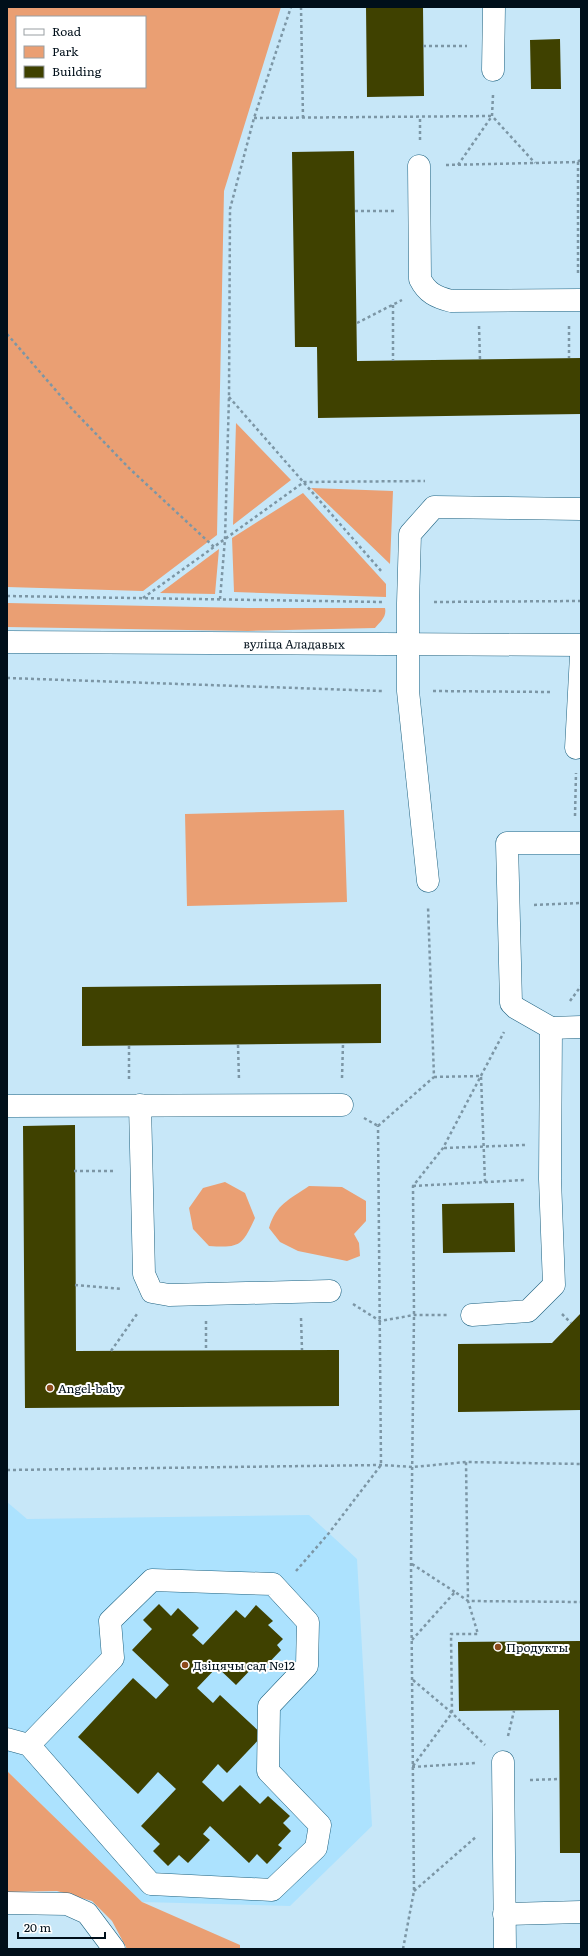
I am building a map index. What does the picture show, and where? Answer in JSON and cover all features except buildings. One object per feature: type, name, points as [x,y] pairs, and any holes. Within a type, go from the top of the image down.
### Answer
[{"type":"street","points":[[493,70],[494,7]]},
{"type":"street","points":[[419,166],[420,279],[424,288],[436,297],[450,301],[576,300]]},
{"type":"street","points":[[428,881],[408,691],[407,644],[410,534],[434,507],[581,509]]},
{"type":"street","name":"вуліца Аладавых","points":[[7,642],[581,645]]},
{"type":"street","points":[[576,748],[581,655]]},
{"type":"street","points":[[578,843],[507,843],[511,1004],[551,1028],[581,1027]]},
{"type":"street","points":[[472,1315],[528,1311],[554,1285],[550,1179],[551,1028]]},
{"type":"street","points":[[135,1105],[142,1171],[144,1274],[152,1292],[169,1295],[330,1291]]},
{"type":"street","points":[[7,1106],[342,1105]]},
{"type":"street","points":[[7,1739],[29,1745],[151,1884],[272,1890],[316,1848],[320,1826],[268,1771],[269,1706],[307,1666],[308,1622],[273,1584],[152,1580],[110,1621],[112,1658],[29,1745]]},
{"type":"street","points":[[503,1762],[502,1815],[504,1949]]},
{"type":"street","points":[[7,1903],[67,1904],[87,1913],[114,1949]]},
{"type":"street","points":[[504,1914],[581,1912]]},
{"type":"path","points":[[220,599],[225,539],[229,396],[230,209],[254,118],[291,7]]},
{"type":"path","points":[[301,7],[303,118]]},
{"type":"path","points":[[423,46],[494,46]]},
{"type":"path","points":[[458,165],[492,116],[493,70]]},
{"type":"path","points":[[254,118],[492,116],[536,163]]},
{"type":"path","points":[[419,166],[578,162],[581,159]]},
{"type":"path","points":[[569,358],[576,300],[578,162]]},
{"type":"path","points":[[355,211],[419,210]]},
{"type":"path","points":[[357,324],[424,288]]},
{"type":"path","points":[[479,301],[480,360]]},
{"type":"path","points":[[393,304],[393,361]]},
{"type":"path","points":[[7,334],[72,409],[130,470],[214,547]]},
{"type":"path","points":[[229,396],[408,603]]},
{"type":"path","points":[[143,598],[304,482]]},
{"type":"path","points":[[7,596],[408,603],[581,601]]},
{"type":"path","points":[[7,678],[408,691],[579,692]]},
{"type":"path","points":[[576,748],[578,843]]},
{"type":"path","points":[[428,881],[434,1077]]},
{"type":"path","points":[[509,906],[581,903]]},
{"type":"path","points":[[403,1949],[414,1891],[411,1564],[414,1315],[413,1186],[443,1148],[516,1008]]},
{"type":"path","points":[[342,1105],[343,1044]]},
{"type":"path","points":[[238,1045],[240,1105]]},
{"type":"path","points":[[129,1046],[135,1105]]},
{"type":"path","points":[[279,1590],[329,1534],[381,1465],[378,1126],[434,1077],[481,1076]]},
{"type":"path","points":[[481,1076],[485,1182]]},
{"type":"path","points":[[443,1148],[550,1144]]},
{"type":"path","points":[[74,1171],[142,1171]]},
{"type":"path","points":[[413,1186],[550,1179]]},
{"type":"path","points":[[75,1285],[152,1292],[111,1351]]},
{"type":"path","points":[[330,1291],[380,1320],[414,1315],[472,1315]]},
{"type":"path","points":[[300,1292],[302,1350]]},
{"type":"path","points":[[412,1767],[452,1713],[451,1634],[478,1634],[468,1601],[466,1462]]},
{"type":"path","points":[[7,1470],[381,1465],[413,1467],[466,1462],[581,1464]]},
{"type":"path","points":[[411,1564],[468,1601],[581,1602]]},
{"type":"path","points":[[412,1640],[455,1592]]},
{"type":"path","points":[[413,1680],[452,1713],[503,1762]]},
{"type":"path","points":[[412,1767],[503,1762]]},
{"type":"path","points":[[414,1891],[502,1815]]},
{"type":"shaded area","name":"Дзіцячы сад №12","points":[[7,1502],[27,1519],[309,1515],[357,1559],[372,1826],[290,1906],[142,1902],[7,1771]]},
{"type":"green space","points":[[7,7],[281,7],[224,191],[217,535],[143,591],[7,587]]},
{"type":"green space","points":[[236,423],[291,480],[233,525]]},
{"type":"green space","points":[[311,488],[393,491],[390,564]]},
{"type":"green space","points":[[303,493],[386,584],[386,597],[234,592],[232,538]]},
{"type":"green space","points":[[219,549],[215,594],[160,593]]},
{"type":"green space","points":[[7,603],[248,608],[385,608],[385,614],[383,619],[375,628],[248,631],[7,627]]},
{"type":"green space","points":[[344,810],[347,902],[187,906],[185,814]]},
{"type":"green space","points":[[225,1182],[245,1193],[255,1218],[247,1234],[239,1243],[227,1246],[209,1246],[193,1229],[189,1208],[203,1188]]},
{"type":"green space","points":[[309,1186],[342,1187],[366,1201],[366,1221],[354,1234],[359,1243],[360,1256],[347,1261],[298,1251],[280,1242],[269,1228],[275,1213],[279,1208],[289,1199]]},
{"type":"green space","points":[[7,1771],[142,1902],[240,1945],[240,1949],[127,1949],[112,1921],[92,1901],[57,1891],[7,1892]]},
{"type":"place","name":"Angel-baby","points":[[50,1388]]},
{"type":"place","name":"Продукты","points":[[498,1647]]},
{"type":"place","name":"Дзіцячы сад №12","points":[[185,1665]]}]
